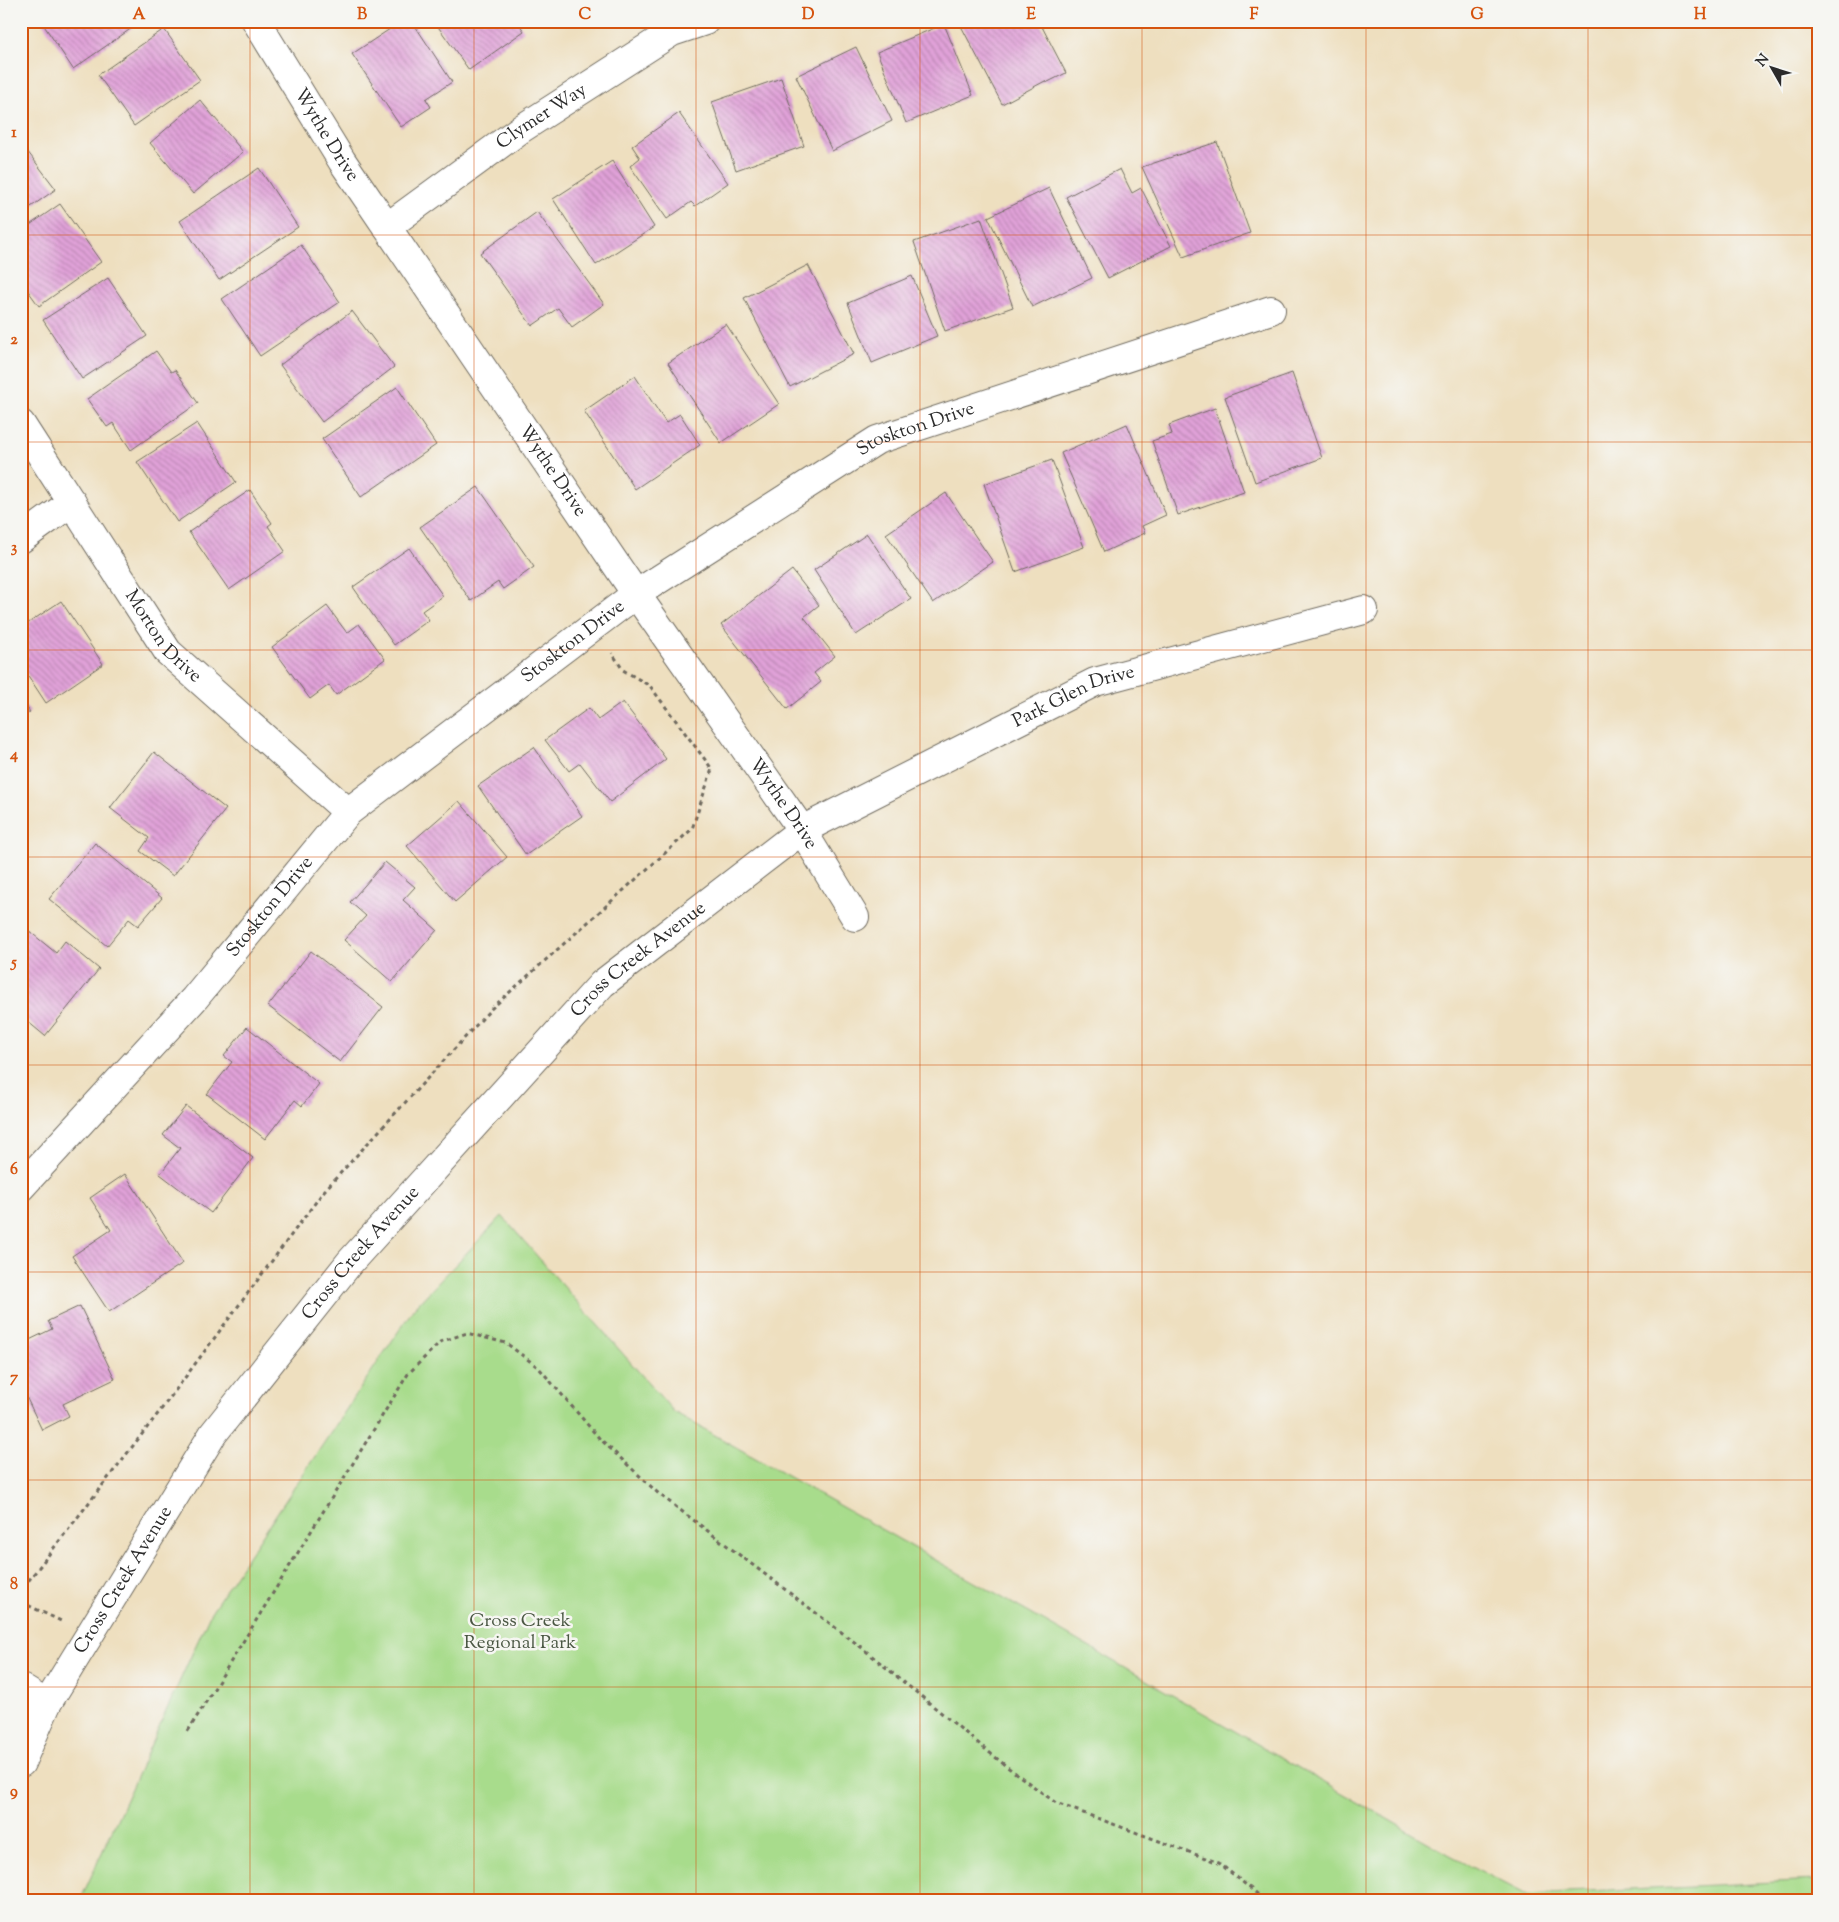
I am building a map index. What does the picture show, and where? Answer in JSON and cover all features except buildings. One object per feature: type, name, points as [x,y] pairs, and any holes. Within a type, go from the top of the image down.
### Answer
[{"type":"street","name":"Wythe Drive","points":[[256,21],[342,161],[636,594],[802,830],[855,918]]},
{"type":"street","name":"Clymer Way","points":[[387,227],[538,118],[672,32],[705,21]]},
{"type":"street","name":"Stoskton Drive","points":[[21,1187],[194,999],[348,812],[636,594],[877,440],[1271,310]]},
{"type":"street","name":"Morton Drive","points":[[21,424],[168,652],[348,812]]},
{"type":"street","points":[[21,539],[72,502]]},
{"type":"street","name":"Park Glen Drive","points":[[802,830],[1095,682],[1364,610]]},
{"type":"street","name":"Cross Creek Avenue","points":[[21,1763],[47,1704],[213,1434],[350,1262],[602,984],[802,830]]},
{"type":"street","points":[[21,1688],[47,1704]]},
{"type":"path","points":[[21,1595],[29,1580],[160,1411],[324,1191],[491,1009],[692,829],[712,770],[650,686],[623,670],[594,625]]},
{"type":"path","points":[[188,1731],[408,1374],[440,1342],[467,1333],[506,1343],[538,1368],[599,1438],[659,1494],[861,1647],[1006,1766],[1056,1803],[1219,1863],[1266,1901]]},
{"type":"path","points":[[21,1602],[90,1635]]},
{"type":"green space","name":"Cross Creek Regional Park","points":[[502,1216],[674,1412],[1054,1627],[1450,1855],[1525,1894],[1818,1880],[1818,1901],[80,1901],[211,1612],[414,1308]]}]
